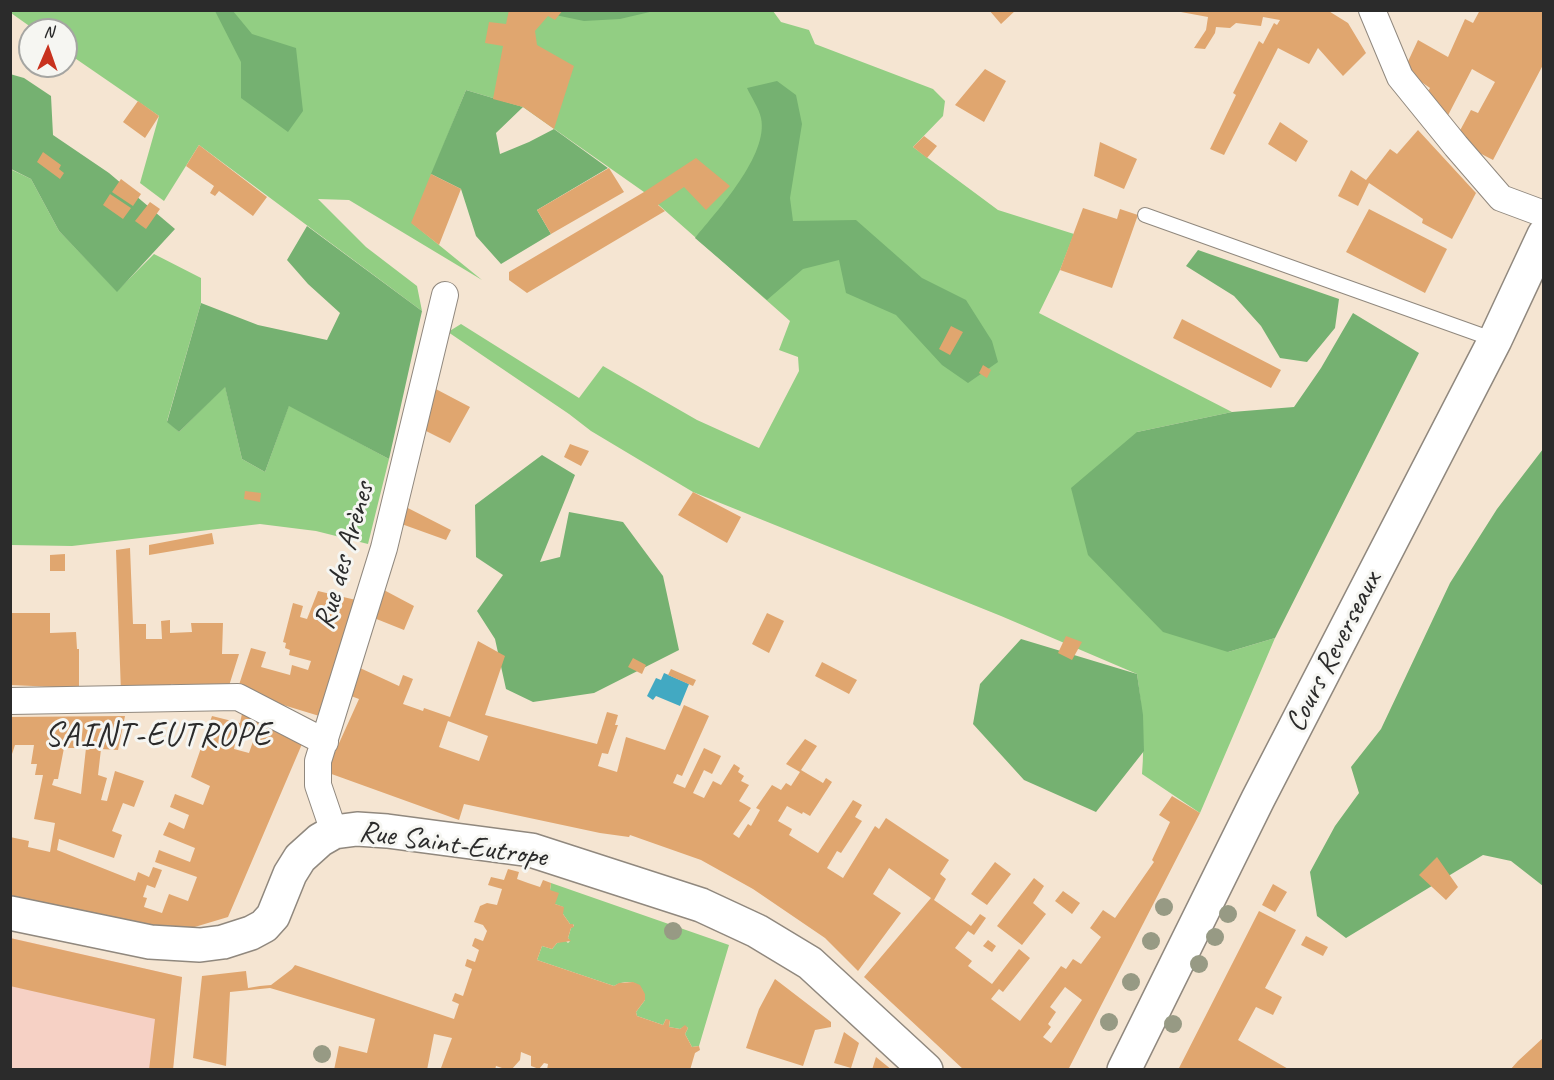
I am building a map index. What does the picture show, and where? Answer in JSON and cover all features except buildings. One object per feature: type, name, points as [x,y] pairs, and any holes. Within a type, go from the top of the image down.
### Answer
[{"type":"street","points":[[1372,10],[1400,76],[1456,146],[1501,198],[1544,214]]},
{"type":"street","name":"Cours Reverseaux","points":[[1124,1070],[1258,799],[1495,340],[1544,235]]},
{"type":"street","name":"Rue des Arènes","points":[[334,832],[318,785],[318,761],[384,548],[445,295]]},
{"type":"street","points":[[10,701],[238,698],[325,742]]},
{"type":"street","name":"Rue Saint-Eutrope","points":[[10,913],[150,942],[200,945],[223,942],[251,933],[268,921],[273,916],[290,874],[300,858],[320,840],[334,832],[357,829],[387,831],[531,850],[700,904],[757,931],[810,963],[926,1070]]},
{"type":"lane","points":[[1145,215],[1495,340]]},
{"type":"shaded area","points":[[11,938],[182,977],[173,1069],[11,1070]]},
{"type":"green space","points":[[11,10],[773,11],[781,22],[809,30],[815,44],[933,89],[945,101],[943,116],[913,147],[998,210],[1074,234],[1039,313],[1232,412],[1137,432],[1228,652],[1275,638],[1200,813],[1142,774],[1142,724],[1137,674],[1001,616],[693,492],[591,431],[448,332],[461,324],[579,398],[603,366],[697,420],[759,448],[799,371],[798,357],[779,350],[790,321],[644,192],[523,107],[466,90],[412,223],[482,280],[349,200],[318,199],[366,247],[417,286],[422,311],[199,145],[164,201],[140,183],[159,116],[78,60],[78,18],[18,18],[11,13]]},
{"type":"green space","points":[[215,11],[233,11],[252,34],[296,48],[303,111],[288,132],[241,98],[241,62]]},
{"type":"green space","points":[[536,11],[654,11],[620,19],[584,21]]},
{"type":"green space","points":[[10,74],[24,78],[51,96],[53,135],[109,173],[175,229],[117,292],[59,231],[31,179],[11,169]]},
{"type":"green space","points":[[777,81],[796,95],[802,124],[790,198],[793,221],[856,220],[922,278],[966,300],[992,341],[998,362],[968,383],[942,365],[896,315],[846,293],[839,260],[803,269],[767,300],[695,238],[728,198],[757,149],[761,133],[761,118],[747,88]]},
{"type":"green space","points":[[466,90],[523,107],[496,133],[500,154],[554,129],[608,168],[537,210],[551,234],[501,264],[476,236],[461,189],[431,174]]},
{"type":"green space","points":[[10,169],[31,179],[59,231],[117,291],[154,254],[201,278],[201,303],[167,421],[179,432],[225,386],[242,459],[265,472],[289,405],[389,459],[368,544],[316,531],[260,524],[72,546],[11,545]]},
{"type":"green space","points":[[307,226],[422,311],[389,459],[289,406],[265,472],[242,459],[225,387],[179,432],[167,422],[201,303],[258,325],[327,340],[340,313],[308,284],[287,260]]},
{"type":"green space","points":[[1198,250],[1339,299],[1335,328],[1307,362],[1280,358],[1261,326],[1234,296],[1186,266]]},
{"type":"green space","points":[[1353,313],[1419,353],[1275,638],[1228,652],[1163,632],[1088,555],[1071,488],[1137,432],[1232,412],[1294,407],[1321,368]]},
{"type":"green space","points":[[1543,449],[1543,886],[1511,861],[1483,855],[1346,938],[1317,916],[1310,872],[1335,826],[1359,793],[1351,767],[1381,729],[1450,583],[1497,509]]},
{"type":"green space","points":[[542,455],[575,475],[540,562],[560,557],[569,512],[623,522],[663,576],[679,650],[594,693],[533,702],[506,689],[495,639],[477,611],[503,575],[476,557],[475,505]]},
{"type":"green space","points":[[1021,639],[1137,674],[1143,715],[1144,751],[1096,812],[1024,780],[973,724],[980,684]]},
{"type":"green space","points":[[551,883],[729,945],[699,1046],[692,1047],[685,1034],[688,1028],[685,1026],[680,1029],[669,1027],[670,1021],[666,1019],[663,1025],[637,1016],[636,1012],[645,1000],[642,989],[634,983],[625,982],[614,986],[537,960],[542,946],[552,949],[557,943],[565,940],[568,943],[571,928],[574,926],[563,914],[563,907],[555,904],[550,890]]},
{"type":"water","points":[[664,673],[689,684],[680,706],[656,696],[653,700],[647,696],[656,678],[661,680]]},
{"type":"district","name":"SAINT-EUTROPE","points":[[158,736]]}]
